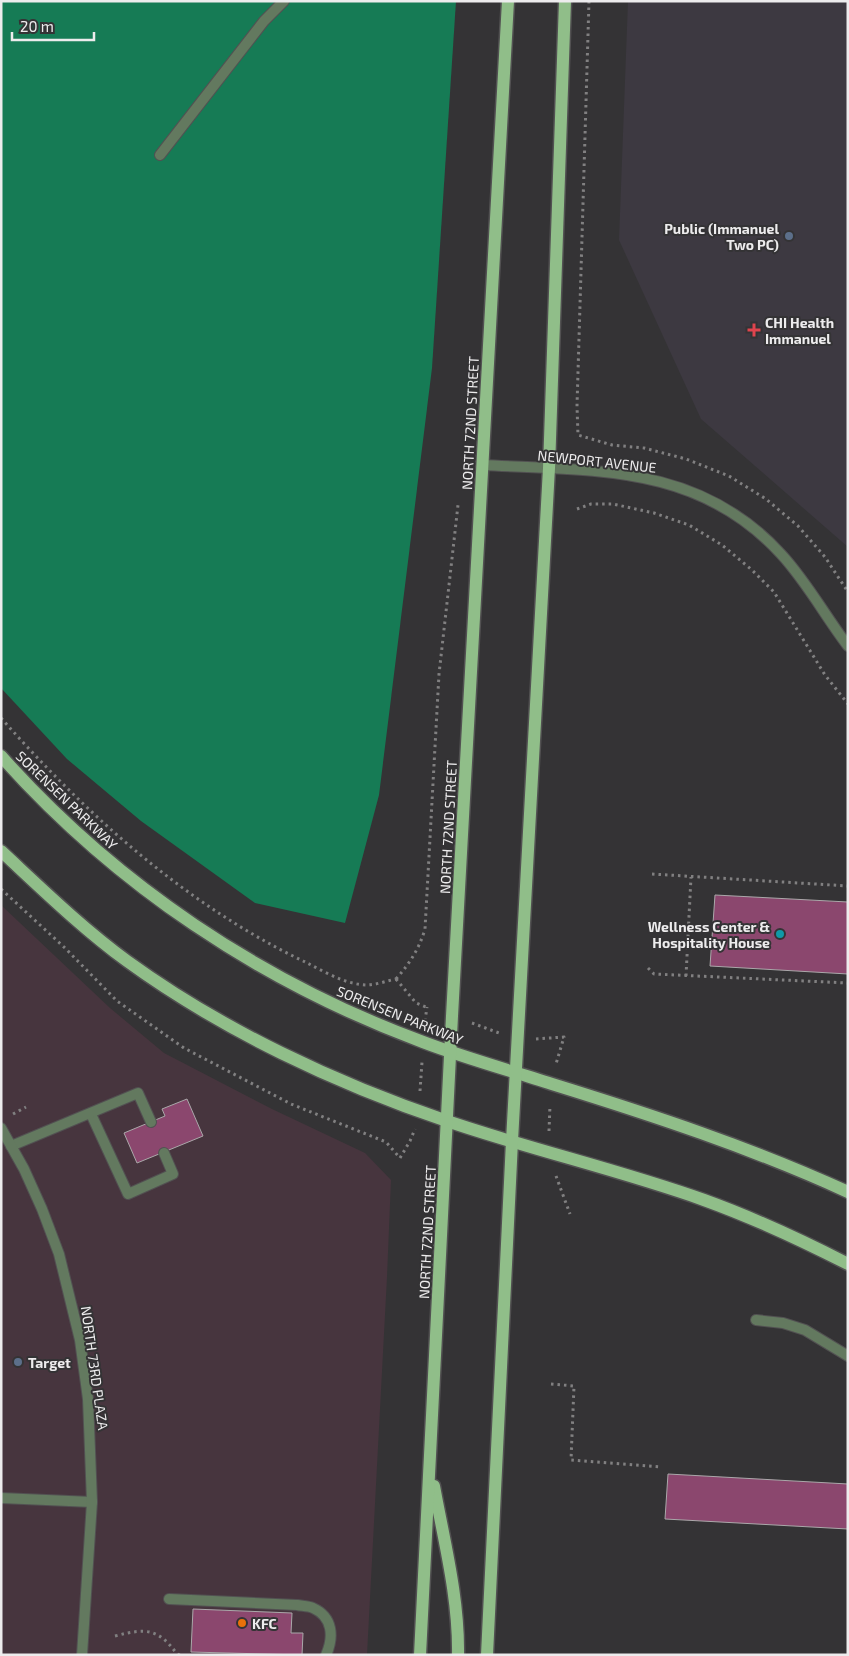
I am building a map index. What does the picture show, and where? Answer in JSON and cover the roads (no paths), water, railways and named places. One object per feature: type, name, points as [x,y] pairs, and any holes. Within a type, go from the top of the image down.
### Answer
[{"type":"main road","name":"NORTH 72ND STREET","points":[[420,1655],[450,1052],[508,1]]},
{"type":"main road","points":[[487,1655],[512,1141],[549,468],[564,1]]},
{"type":"main road","name":"SORENSEN PARKWAY","points":[[1,756],[30,788],[72,829],[142,888],[226,946],[327,1002],[424,1043],[745,1148],[848,1192]]},
{"type":"main road","points":[[1,851],[87,929],[128,961],[178,995],[289,1056],[447,1121],[703,1200],[792,1236],[848,1264]]},
{"type":"main road","points":[[430,1464],[452,1582],[456,1612],[458,1655]]},
{"type":"street","points":[[160,155],[264,21],[284,1]]},
{"type":"street","name":"NEWPORT AVENUE","points":[[483,466],[549,468],[613,473],[663,481],[693,492],[722,506],[752,526],[782,555],[848,646]]},
{"type":"street","points":[[11,1146],[138,1093],[151,1122]]},
{"type":"street","points":[[91,1114],[128,1194],[172,1174],[164,1152]]},
{"type":"street","name":"NORTH 73RD PLAZA","points":[[1,1128],[24,1169],[60,1254],[80,1340],[88,1399],[92,1502],[82,1655]]},
{"type":"street","points":[[756,1320],[783,1323],[806,1330],[848,1356]]},
{"type":"street","points":[[1,1498],[92,1502]]},
{"type":"street","points":[[169,1599],[312,1608],[323,1615],[330,1624],[330,1641],[326,1655]]},
{"type":"place","name":"Public (Immanuel Two PC)","points":[[789,236]]},
{"type":"place","name":"CHI Health Immanuel","points":[[754,330]]},
{"type":"place","name":"Wellness Center & Hospitality House","points":[[780,934]]},
{"type":"place","name":"Target","points":[[18,1362]]},
{"type":"place","name":"KFC","points":[[242,1623]]}]
